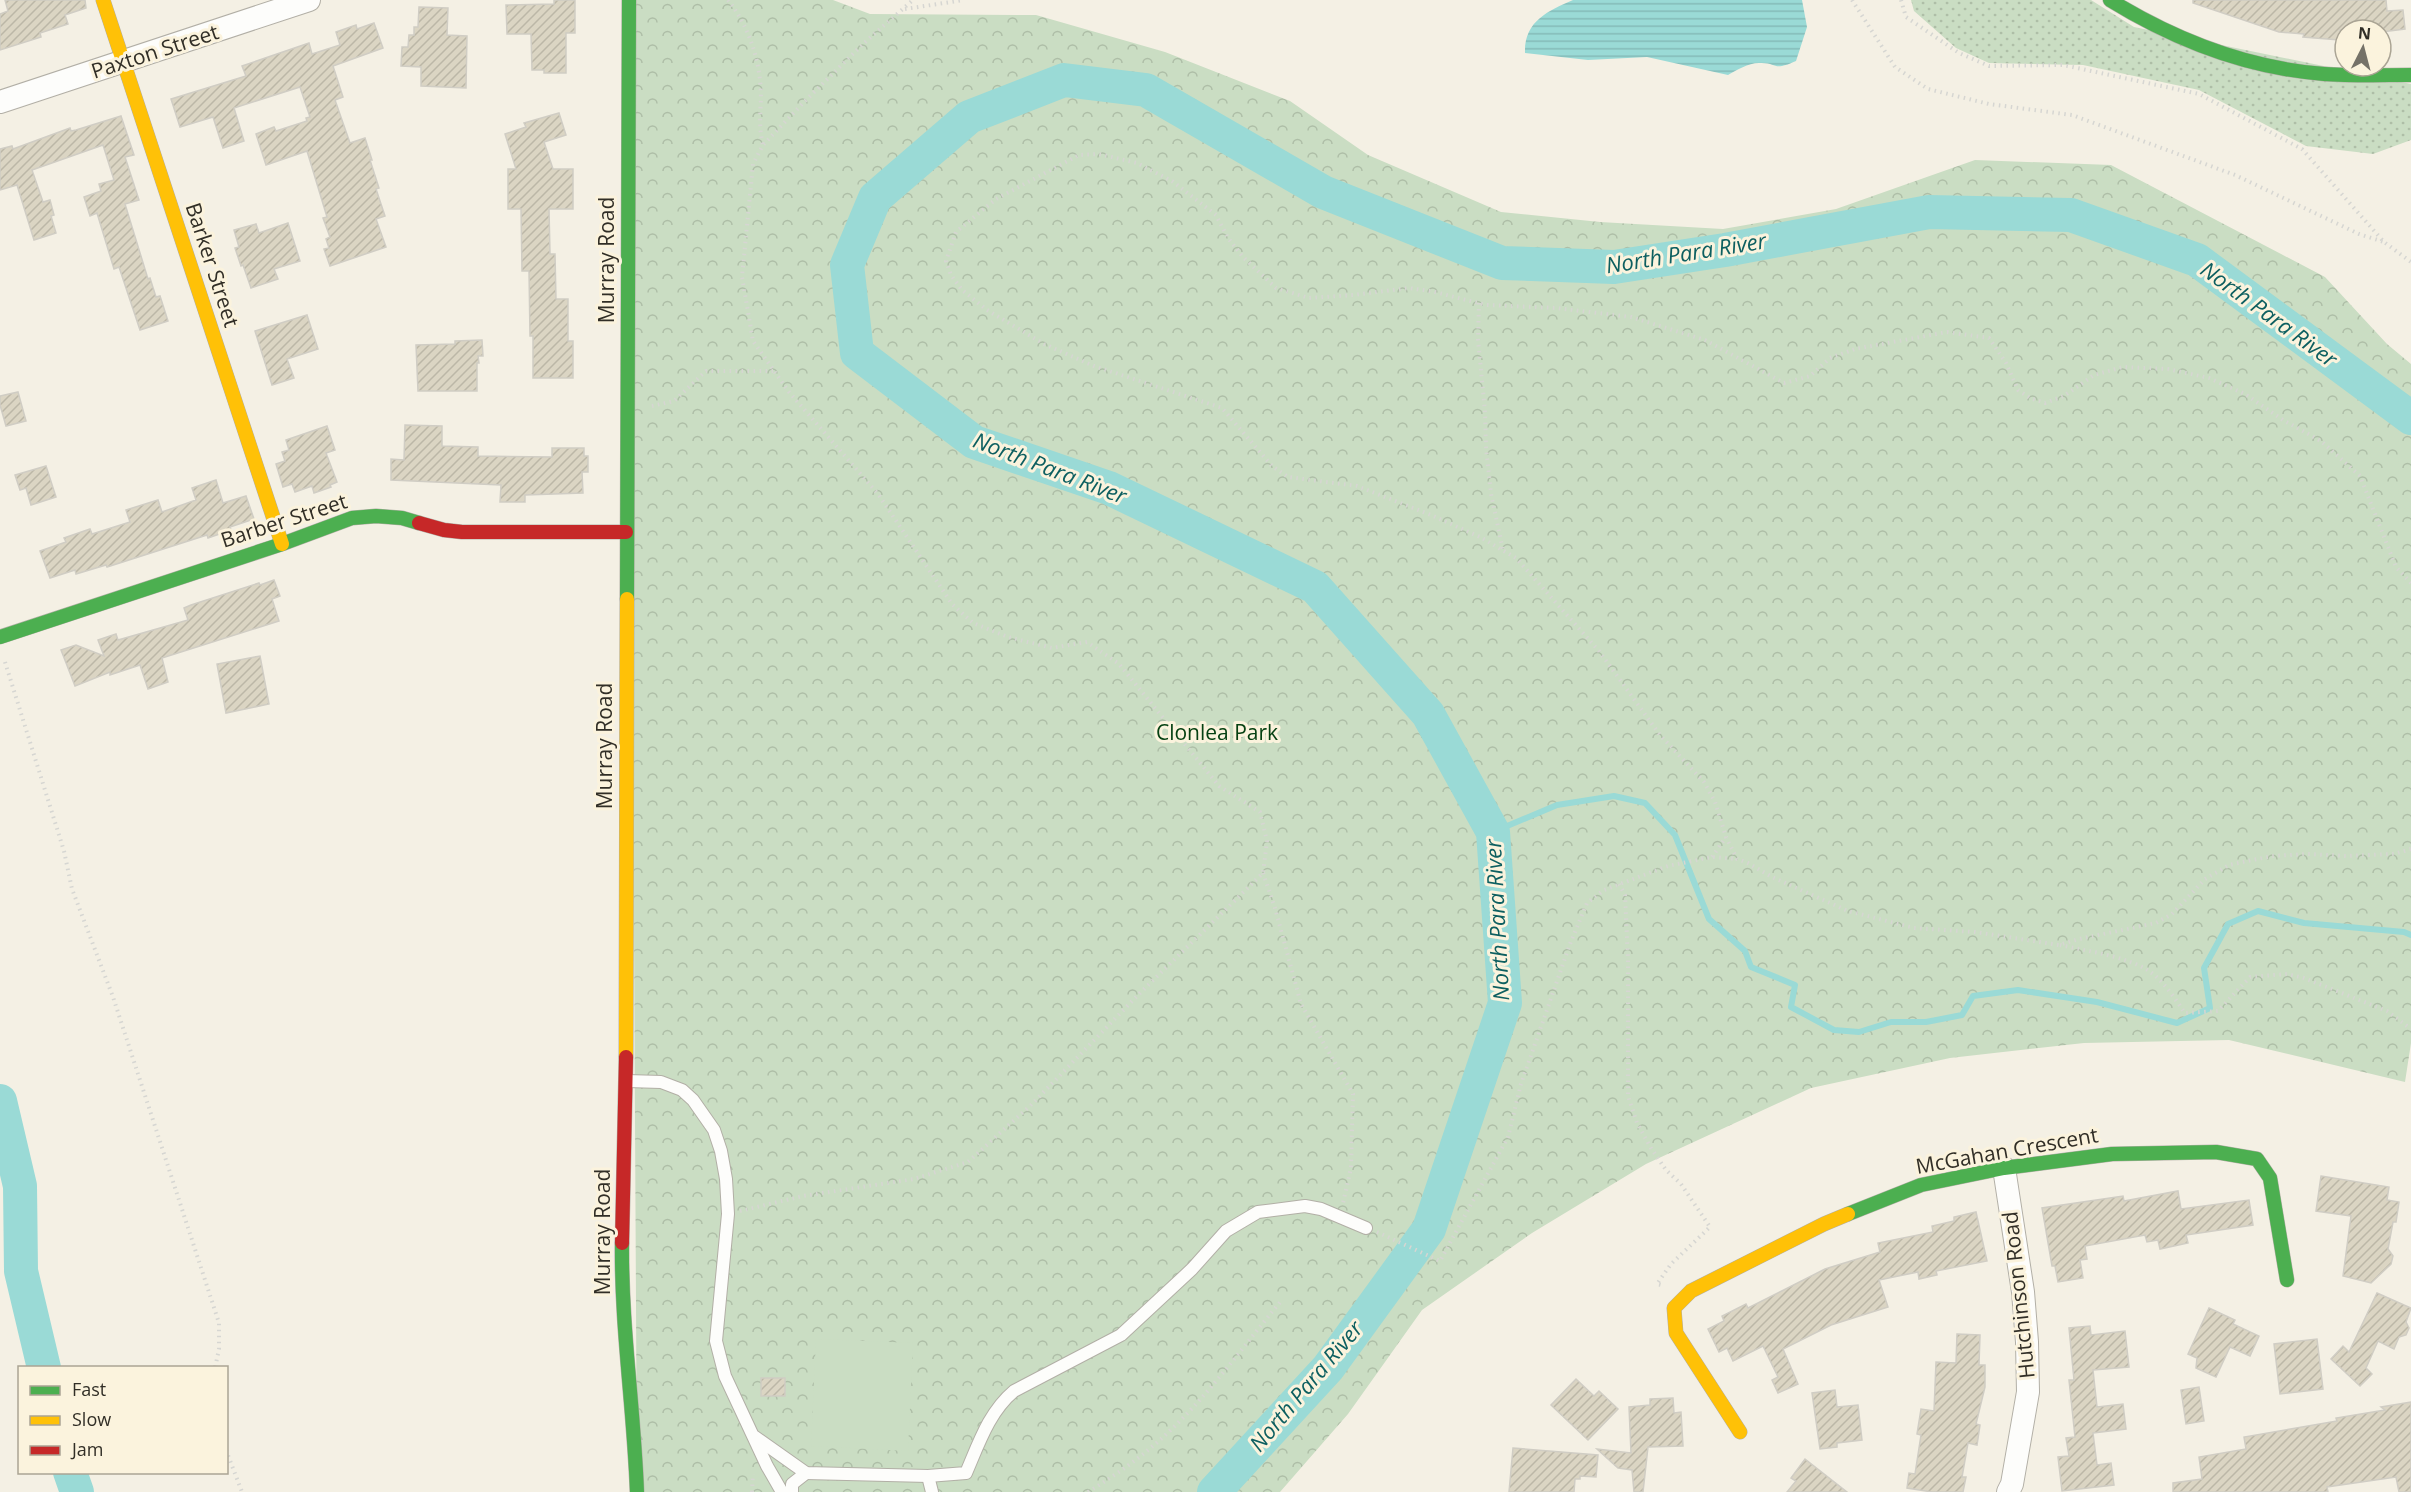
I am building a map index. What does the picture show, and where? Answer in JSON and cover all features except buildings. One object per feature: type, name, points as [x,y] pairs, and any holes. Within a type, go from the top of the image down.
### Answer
[{"type":"street","name":"Barker Street","points":[[103,0],[282,544]]},
{"type":"street","name":"Paxton Street","points":[[0,102],[309,0]]},
{"type":"street","name":"Murray Road","points":[[630,0],[626,532],[626,1081],[622,1262],[627,1378],[635,1443],[637,1492]]},
{"type":"street","points":[[2110,0],[2163,31],[2237,58],[2322,74],[2411,75]]},
{"type":"street","name":"Barber Street","points":[[0,637],[282,544],[352,518],[376,516],[402,518],[444,530],[462,532],[626,532]]},
{"type":"street","name":"McGahan Crescent","points":[[1691,1291],[1824,1224],[1921,1185],[2004,1168],[2112,1154],[2216,1152],[2257,1159],[2271,1178],[2287,1280]]},
{"type":"street","name":"Hutchinson Road","points":[[2004,1168],[2023,1292],[2028,1392],[2012,1484],[2008,1492]]},
{"type":"street","points":[[1691,1291],[1674,1308],[1676,1333],[1740,1432]]},
{"type":"lane","points":[[626,1081],[671,1085],[693,1100],[705,1114],[714,1130],[721,1151],[726,1179],[728,1214],[716,1341],[725,1376],[755,1437],[766,1466],[782,1492]]},
{"type":"lane","points":[[755,1437],[806,1473],[928,1476],[966,1473],[1000,1403],[1014,1391],[1121,1335],[1192,1269],[1226,1231],[1258,1212],[1305,1206],[1366,1228]]},
{"type":"lane","points":[[792,1492],[792,1484],[806,1473]]},
{"type":"lane","points":[[928,1476],[932,1492]]},
{"type":"path","points":[[728,0],[744,25],[757,58],[761,98],[759,130],[763,145]]},
{"type":"path","points":[[913,0],[864,43],[763,145],[753,164],[742,277],[753,341],[789,392],[878,495],[952,604],[973,623],[1008,637],[1052,648],[1087,642],[1119,664],[1219,786],[1260,812],[1268,841],[1263,873],[1301,1004],[1353,1094],[1348,1188],[1338,1216]]},
{"type":"path","points":[[904,9],[964,0]]},
{"type":"path","points":[[1852,0],[1895,67],[1928,88],[1989,104],[2072,115],[2235,175],[2358,234],[2384,242]]},
{"type":"path","points":[[1901,0],[1906,17],[1959,53],[1989,66],[2063,65],[2199,94],[2302,149],[2384,242],[2411,262]]},
{"type":"path","points":[[1737,859],[1726,837],[1715,802],[1704,782],[1660,735],[1592,642],[1516,558],[1480,537],[1357,486],[1288,477],[1272,466],[1222,408],[1094,366],[1044,344],[987,310],[962,290],[951,275],[946,261],[956,232],[996,199],[1078,155],[1099,154],[1137,163],[1172,181],[1216,215],[1228,238],[1243,257],[1276,288],[1309,298],[1408,288],[1431,291],[1479,303],[1556,308],[1631,317],[1705,340],[1784,383],[1810,376],[1830,358],[1855,349],[1947,332],[1989,339],[2006,363],[2018,390],[2030,398],[2045,402],[2064,396],[2094,375],[2123,367],[2168,369],[2209,378],[2245,394],[2283,420],[2321,441],[2360,476],[2396,567],[2411,583]]},
{"type":"path","points":[[1479,303],[1478,339],[1486,447],[1491,494],[1503,550]]},
{"type":"path","points":[[627,410],[674,401],[706,371],[774,371]]},
{"type":"path","points":[[0,659],[5,662],[64,851],[72,889],[113,997],[219,1323],[219,1348],[215,1366]]},
{"type":"path","points":[[1712,857],[1726,837]]},
{"type":"path","points":[[2059,945],[2156,923],[2172,914],[2205,879],[2229,865],[2272,856],[2394,854],[2411,849]]},
{"type":"path","points":[[1366,1228],[1440,1261],[1508,1137],[1521,1084],[1570,944],[1587,903],[1604,890],[1619,884],[1668,866],[1712,857],[1737,859],[1848,911],[1914,928],[1975,932],[2059,945],[2126,962],[2149,971],[2169,990],[2185,1013],[2218,1011],[2250,977],[2288,974],[2367,1002],[2386,1011],[2411,1029]]},
{"type":"path","points":[[728,1214],[803,1196],[914,1179],[968,1162],[1032,1104],[1140,993],[1263,873]]},
{"type":"path","points":[[1619,884],[1625,895],[1628,959],[1628,1096],[1637,1124],[1651,1148],[1666,1170],[1681,1184],[1710,1227],[1671,1264],[1657,1284],[1691,1291]]},
{"type":"path","points":[[1088,1492],[1164,1437],[1205,1393],[1282,1300]]},
{"type":"path","points":[[228,1455],[242,1492]]},
{"type":"green space","name":"Clonlea Park","points":[[629,0],[833,0],[870,14],[1036,15],[1165,52],[1290,101],[1368,155],[1501,212],[1600,222],[1723,229],[1836,209],[1975,160],[2111,165],[2325,277],[2387,344],[2411,364],[2411,1043],[2405,1082],[2229,1040],[2084,1043],[1950,1058],[1811,1088],[1646,1164],[1532,1233],[1422,1310],[1348,1414],[1280,1492],[637,1492]]},
{"type":"green space","points":[[1911,0],[2091,0],[2134,27],[2333,68],[2333,78],[2382,78],[2411,84],[2411,140],[2373,154],[2306,146],[2199,90],[2083,65],[1989,63],[1956,48],[1914,11]]},
{"type":"green space","points":[[816,1339],[913,1343],[908,1451],[811,1446]]},
{"type":"water","points":[[1573,0],[1802,0],[1807,27],[1796,61],[1779,66],[1755,63],[1728,75],[1647,57],[1588,60],[1525,53],[1526,42],[1533,25],[1555,8]]},
{"type":"waterway","name":"North Para River","points":[[1214,1492],[1328,1368],[1429,1229],[1505,1003],[1493,832],[1428,714],[1315,587],[1109,488],[974,442],[857,353],[847,265],[875,198],[969,117],[1064,80],[1146,90],[1323,192],[1502,263],[1614,267],[1725,250],[1929,212],[2071,215],[2197,260],[2411,418]]},
{"type":"waterway","points":[[1493,832],[1557,805],[1614,796],[1645,803],[1675,835],[1709,919],[1745,951],[1751,967],[1795,985],[1791,1007],[1834,1030],[1859,1032],[1891,1022],[1926,1022],[1962,1015],[1973,996],[2018,990],[2097,1002],[2177,1023],[2210,1008],[2204,968],[2228,924],[2258,911],[2304,923],[2404,932],[2411,935]]},
{"type":"waterway","name":"North Para River","points":[[0,1101],[20,1186],[21,1271],[44,1366]]},
{"type":"waterway","name":"North Para River","points":[[71,1474],[77,1492]]},
{"type":"traffic: fast","points":[[627,599],[629,0]]},
{"type":"traffic: fast","points":[[2110,0],[2160,28],[2186,39],[2213,50],[2267,66],[2324,74],[2411,75]]},
{"type":"traffic: fast","points":[[0,637],[282,544],[352,518],[376,516],[402,518],[419,523]]},
{"type":"traffic: fast","points":[[1848,1214],[1921,1185],[2004,1168],[2112,1154],[2216,1152],[2257,1159],[2270,1178],[2287,1280]]},
{"type":"traffic: fast","points":[[622,1243],[622,1274],[637,1492]]},
{"type":"traffic: slow","points":[[103,0],[282,544]]},
{"type":"traffic: slow","points":[[626,1057],[627,599]]},
{"type":"traffic: slow","points":[[1740,1432],[1676,1333],[1674,1308],[1691,1291],[1848,1214]]},
{"type":"traffic: jam","points":[[419,523],[462,532],[626,532]]},
{"type":"traffic: jam","points":[[622,1243],[626,1057]]}]
